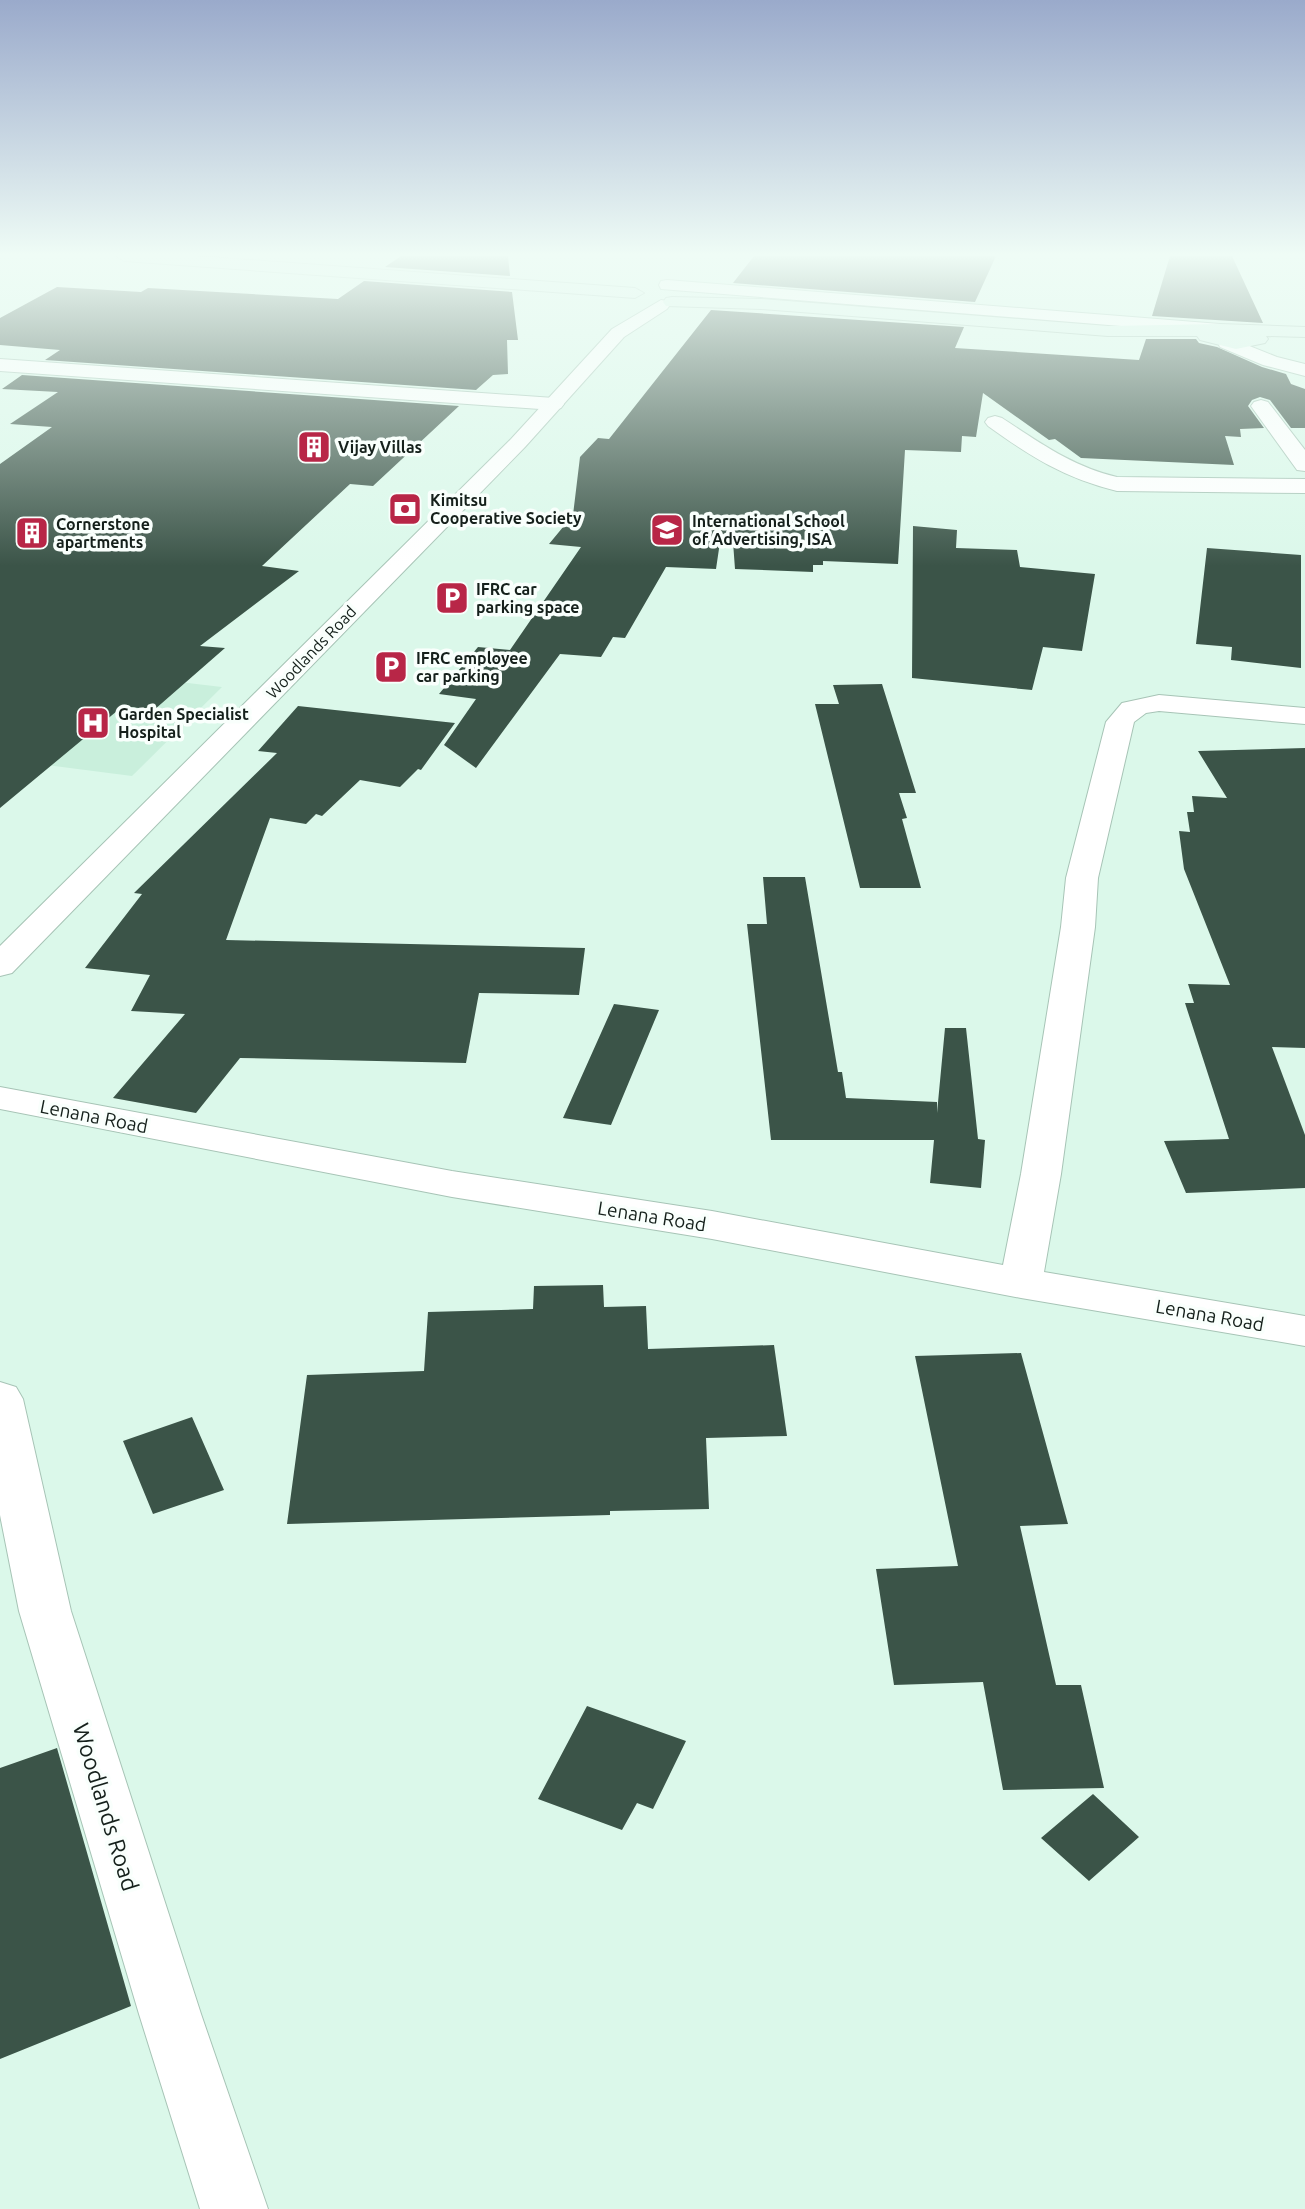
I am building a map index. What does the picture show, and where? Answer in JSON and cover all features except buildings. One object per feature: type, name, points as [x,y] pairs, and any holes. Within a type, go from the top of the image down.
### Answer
[{"type":"street","name":"Woodlands Road","points":[[0,966],[106,862],[554,404],[594,359]]},
{"type":"street","points":[[1266,359],[1301,368]]},
{"type":"street","points":[[0,365],[554,404]]},
{"type":"street","points":[[1261,406],[1305,465]]},
{"type":"street","points":[[995,422],[1061,467],[1090,478],[1117,484],[1305,486]]},
{"type":"street","points":[[1021,1283],[1041,1174],[1079,928],[1082,878],[1119,722],[1126,711],[1138,705],[1159,703],[1305,716]]},
{"type":"street","name":"Lenana Road","points":[[0,1098],[452,1184],[712,1225],[1021,1283],[1305,1331]]},
{"type":"street","name":"Woodlands Road","points":[[0,1399],[45,1611],[166,2001],[234,2209]]},
{"type":"shaded area","name":"Garden Specialist Hospital","points":[[0,661],[222,687],[132,776],[0,759]]},
{"type":"place","name":"Vijay Villas","points":[[314,447]]},
{"type":"place","name":"Kimitsu Cooperative Society","points":[[405,509]]},
{"type":"place","name":"International School of Advertising, ISA","points":[[667,530]]},
{"type":"place","name":"Cornerstone apartments","points":[[32,533]]},
{"type":"place","name":"IFRC car parking space","points":[[452,598]]},
{"type":"place","name":"IFRC employee car parking","points":[[391,667]]},
{"type":"place","name":"Garden Specialist Hospital","points":[[93,723]]}]
